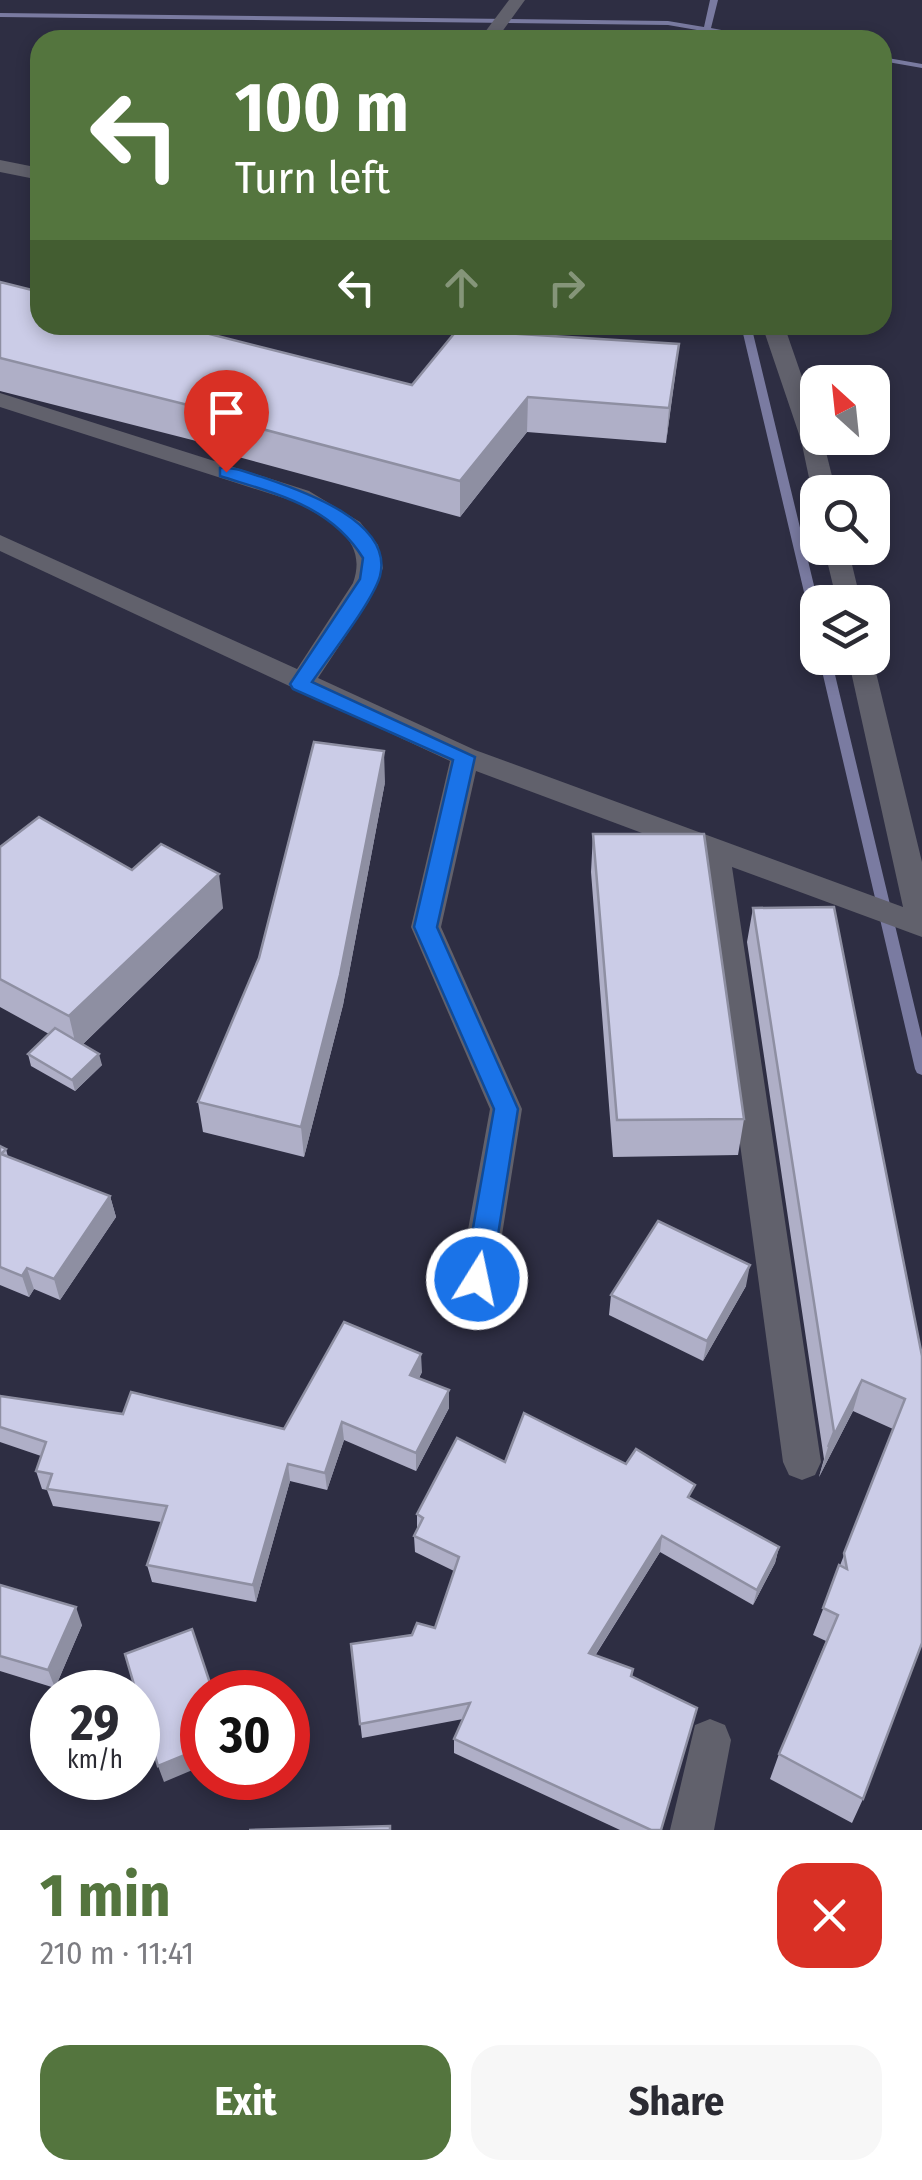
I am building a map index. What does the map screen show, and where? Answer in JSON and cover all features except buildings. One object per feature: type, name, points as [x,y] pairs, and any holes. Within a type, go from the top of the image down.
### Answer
[{"type":"street","points":[[0,166],[30,172]]},
{"type":"street","points":[[776,335],[820,475]]},
{"type":"street","points":[[0,400],[301,496],[335,513],[358,534],[372,558],[370,579],[300,684]]},
{"type":"street","points":[[0,542],[464,757],[913,923]]},
{"type":"street","points":[[864,675],[913,923]]},
{"type":"street","points":[[464,757],[426,927],[506,1109],[477,1279]]},
{"type":"street","points":[[715,849],[802,1462]]},
{"type":"street","points":[[692,1830],[710,1740]]},
{"type":"waterway","points":[[707,29],[714,0]]},
{"type":"waterway","points":[[0,15],[668,23],[710,30]]},
{"type":"waterway","points":[[892,61],[922,66]]},
{"type":"waterway","points":[[748,335],[808,585]]},
{"type":"waterway","points":[[829,675],[922,1069]]},
{"type":"route","points":[[226,472],[301,496],[335,513],[358,534],[372,558],[370,579],[300,684],[464,757],[426,927],[506,1109],[477,1279]]}]
